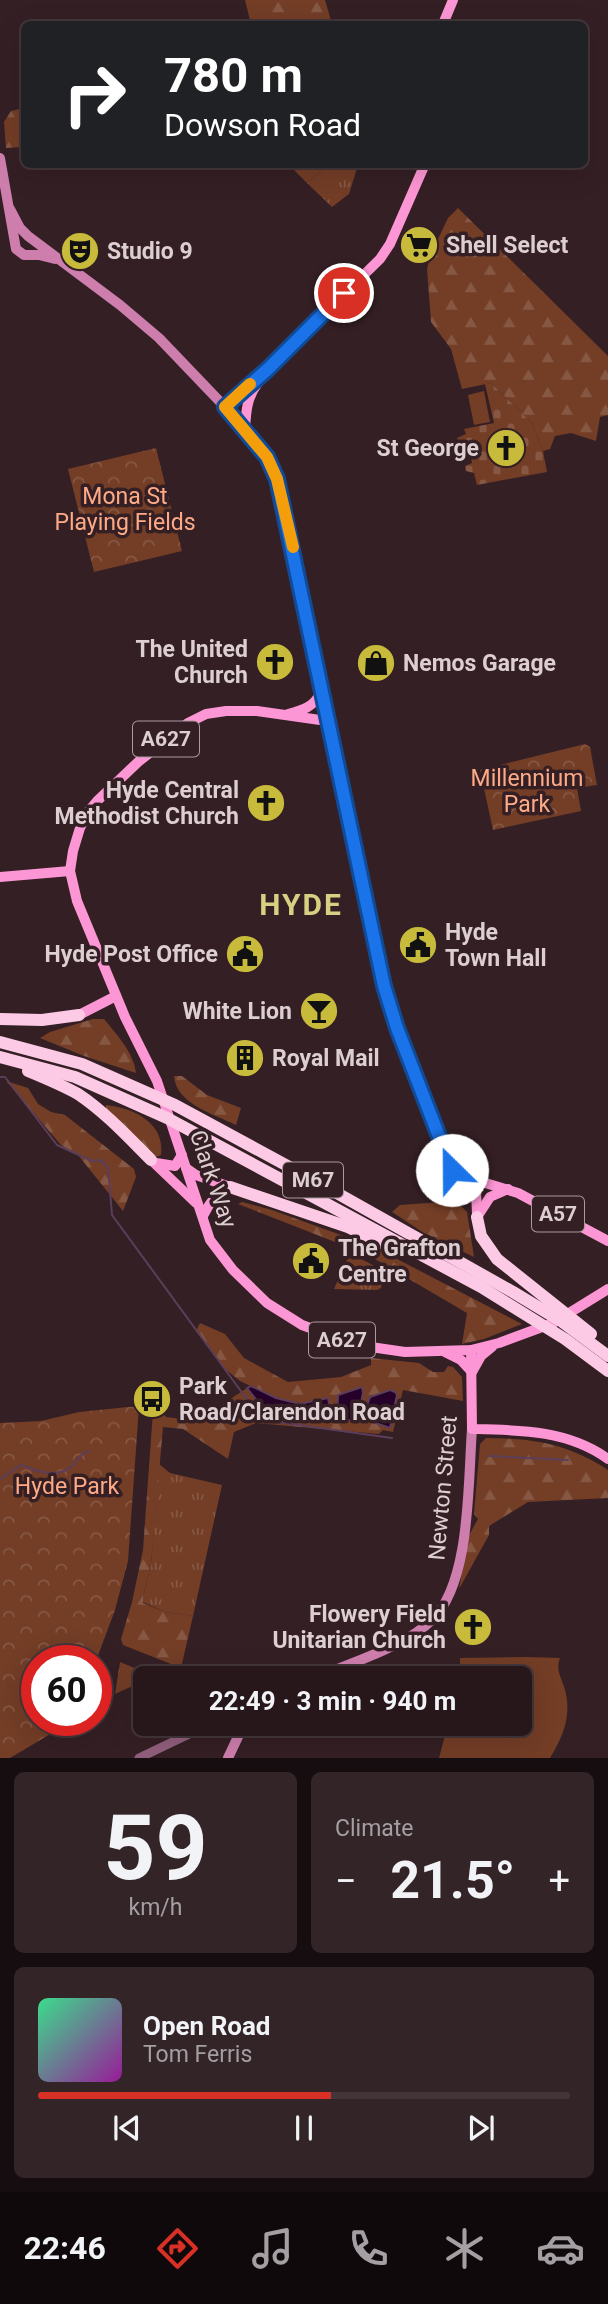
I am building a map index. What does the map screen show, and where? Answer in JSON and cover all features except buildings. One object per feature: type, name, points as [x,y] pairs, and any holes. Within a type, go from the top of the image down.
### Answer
[{"type":"highway","points":[[0,1019],[42,1020],[79,1015]]},
{"type":"highway","name":"M67","points":[[0,1042],[82,1064],[175,1105],[513,1292],[561,1321],[607,1365]]},
{"type":"highway","name":"M67","points":[[0,1058],[75,1077],[167,1118],[481,1287],[607,1365]]},
{"type":"highway","name":"M67","points":[[0,1058],[58,1083],[86,1100],[122,1130],[151,1160]]},
{"type":"highway","name":"M67","points":[[230,1187],[348,1227],[434,1268],[607,1365]]},
{"type":"highway","points":[[477,1217],[481,1236],[497,1259],[608,1348]]},
{"type":"main road","points":[[444,21],[453,0]]},
{"type":"main road","points":[[0,158],[17,251],[21,255],[30,254],[62,261]]},
{"type":"main road","points":[[226,409],[380,259],[390,244],[423,168]]},
{"type":"main road","points":[[10,209],[20,228],[30,238],[120,305],[159,338],[245,429],[267,457],[277,479],[327,721]]},
{"type":"main road","points":[[15,245],[20,237],[30,238]]},
{"type":"main road","points":[[30,238],[35,247],[30,254]]},
{"type":"main road","points":[[226,409],[234,409],[250,394],[268,369]]},
{"type":"main road","points":[[245,429],[250,394]]},
{"type":"main road","name":"A627","points":[[282,715],[309,708],[321,692]]},
{"type":"main road","name":"A627","points":[[70,871],[77,836],[88,812],[138,762],[188,723],[214,712],[257,711],[327,721]]},
{"type":"main road","name":"A57","points":[[327,721],[384,986],[443,1153],[452,1170],[463,1177],[508,1189],[608,1241]]},
{"type":"main road","points":[[0,877],[70,871]]},
{"type":"main road","name":"Clark Way","points":[[70,871],[77,901],[116,996],[157,1081],[198,1205],[215,1247],[233,1270],[267,1303],[302,1325],[357,1345],[405,1352],[444,1352],[471,1350],[553,1323],[608,1289]]},
{"type":"main road","points":[[79,1015],[116,996]]},
{"type":"main road","points":[[151,1160],[160,1165],[175,1166],[180,1149]]},
{"type":"main road","name":"A627","points":[[151,1160],[198,1205]]},
{"type":"main road","points":[[186,1168],[196,1175],[230,1187]]},
{"type":"main road","points":[[477,1217],[478,1181]]},
{"type":"main road","points":[[203,1216],[221,1191],[230,1187]]},
{"type":"main road","points":[[477,1217],[490,1197],[508,1189]]},
{"type":"main road","points":[[444,1352],[461,1360],[472,1373],[485,1352],[497,1343]]},
{"type":"main road","name":"Newton Street","points":[[344,1666],[401,1641],[432,1620],[455,1581],[461,1557],[472,1429],[471,1350]]},
{"type":"main road","points":[[472,1429],[553,1435],[579,1443],[608,1459]]},
{"type":"main road","points":[[229,1758],[239,1736]]},
{"type":"street","points":[[139,1758],[185,1736]]},
{"type":"green space","points":[[245,0],[325,0],[331,21],[250,21]]},
{"type":"green space","points":[[21,109],[21,147],[6,148],[4,122],[11,111]]},
{"type":"green space","points":[[292,168],[324,168],[324,169],[307,183]]},
{"type":"green space","points":[[357,168],[349,194],[332,207],[307,183],[324,169]]},
{"type":"green space","points":[[458,208],[608,356],[608,415],[600,417],[596,441],[571,433],[555,436],[550,449],[543,451],[532,423],[491,383],[462,389],[451,349],[431,322],[427,269],[448,218]]},
{"type":"green space","points":[[491,383],[532,423],[543,451],[547,472],[477,485],[474,473],[466,471],[465,466],[472,463],[468,442],[458,442],[457,438],[466,434],[464,429],[494,423],[485,384]]},
{"type":"green space","points":[[484,391],[490,422],[474,425],[468,395]]},
{"type":"green space","name":"Mona St Playing Fields","points":[[156,448],[182,551],[94,572],[68,469]]},
{"type":"green space","name":"Millennium Park","points":[[585,744],[590,747],[597,785],[577,788],[581,811],[493,830],[480,770]]},
{"type":"green space","points":[[547,776],[551,794],[512,804],[507,786]]},
{"type":"green space","points":[[93,1019],[104,1019],[114,1031],[128,1051],[136,1073],[40,1038],[50,1032]]},
{"type":"green space","points":[[174,1076],[182,1076],[207,1095],[241,1108],[236,1125],[189,1101],[176,1086]]},
{"type":"green space","points":[[6,1081],[28,1088],[38,1104],[51,1112],[65,1115],[134,1169],[136,1177],[123,1211],[78,1155],[61,1145]]},
{"type":"green space","points":[[106,1105],[127,1110],[146,1119],[158,1134],[161,1155],[156,1157],[106,1109]]},
{"type":"green space","points":[[456,1201],[467,1212],[474,1257],[424,1233],[392,1212],[400,1205]]},
{"type":"green space","points":[[242,1202],[272,1210],[374,1247],[522,1324],[484,1339],[462,1344],[467,1313],[368,1255],[238,1204]]},
{"type":"green space","points":[[350,1253],[384,1271],[381,1288],[334,1289]]},
{"type":"green space","points":[[200,1323],[225,1334],[244,1358],[288,1382],[341,1377],[371,1365],[371,1358],[419,1363],[433,1372],[444,1372],[448,1366],[453,1367],[462,1377],[463,1401],[403,1390],[393,1432],[383,1430],[379,1434],[256,1423],[234,1432],[228,1459],[183,1429],[163,1427],[151,1564],[143,1603],[165,1612],[193,1616],[181,1666],[176,1666],[123,1645],[121,1639],[143,1550],[153,1411],[158,1409],[166,1417],[197,1421],[247,1388],[267,1413],[280,1417],[328,1421],[328,1398],[300,1404],[276,1398],[240,1381],[225,1369],[196,1331]]},
{"type":"green space","name":"Hyde Park","points":[[139,1407],[128,1561],[102,1645],[21,1645],[21,1736],[47,1736],[10,1758],[0,1758],[0,1423],[41,1421],[79,1412]]},
{"type":"green space","points":[[486,1438],[535,1441],[579,1454],[608,1470],[608,1498],[528,1502],[489,1526],[489,1535],[459,1589],[468,1537],[478,1519],[474,1514],[480,1444]]},
{"type":"green space","points":[[159,1464],[170,1473],[222,1485],[193,1616],[165,1612],[143,1602],[151,1564]]},
{"type":"green space","points":[[460,1658],[560,1658],[559,1670],[567,1699],[567,1717],[559,1742],[550,1758],[439,1758],[445,1736],[532,1736],[532,1666],[460,1666]]},
{"type":"green space","points":[[120,1662],[133,1667],[133,1686],[115,1694]]},
{"type":"shaded area","points":[[251,1386],[276,1398],[300,1404],[328,1398],[332,1419],[308,1421],[267,1413],[247,1388]]},
{"type":"shaded area","points":[[362,1387],[357,1421],[337,1419],[338,1395]]},
{"type":"shaded area","points":[[390,1390],[397,1395],[390,1428],[370,1421],[367,1409],[370,1397]]},
{"type":"waterway","points":[[0,1077],[5,1077],[57,1145],[92,1161],[101,1160],[108,1168],[112,1215],[254,1409],[265,1418],[277,1422],[392,1438]]},
{"type":"waterway","points":[[445,1450],[455,1451]]},
{"type":"waterway","points":[[0,1479],[21,1465],[40,1471],[60,1472],[72,1466],[81,1455],[89,1451]]},
{"type":"waterway","points":[[489,1456],[568,1460]]},
{"type":"slow traffic","points":[[250,384],[225,407],[267,457],[277,479],[293,547]]},
{"type":"place","name":"Shell Select","points":[[419,245]]},
{"type":"place","name":"Studio 9","points":[[80,251]]},
{"type":"place","name":"St George","points":[[506,448]]},
{"type":"place","name":"The United Church","points":[[275,662]]},
{"type":"place","name":"Nemos Garage","points":[[376,663]]},
{"type":"place","name":"Hyde Central Methodist Church","points":[[266,803]]},
{"type":"place","name":"Hyde Town Hall","points":[[418,945]]},
{"type":"place","name":"Hyde Post Office","points":[[245,954]]},
{"type":"place","name":"White Lion","points":[[319,1011]]},
{"type":"place","name":"Royal Mail","points":[[245,1058]]},
{"type":"place","name":"The Grafton Centre","points":[[311,1261]]},
{"type":"place","name":"Park Road/Clarendon Road","points":[[152,1399]]},
{"type":"place","name":"Flowery Field Unitarian Church","points":[[473,1627]]},
{"type":"district","name":"HYDE","points":[[301,904]]},
{"type":"route","points":[[344,293],[268,369],[225,407],[267,457],[277,479],[384,986],[443,1153],[452,1170]]}]
